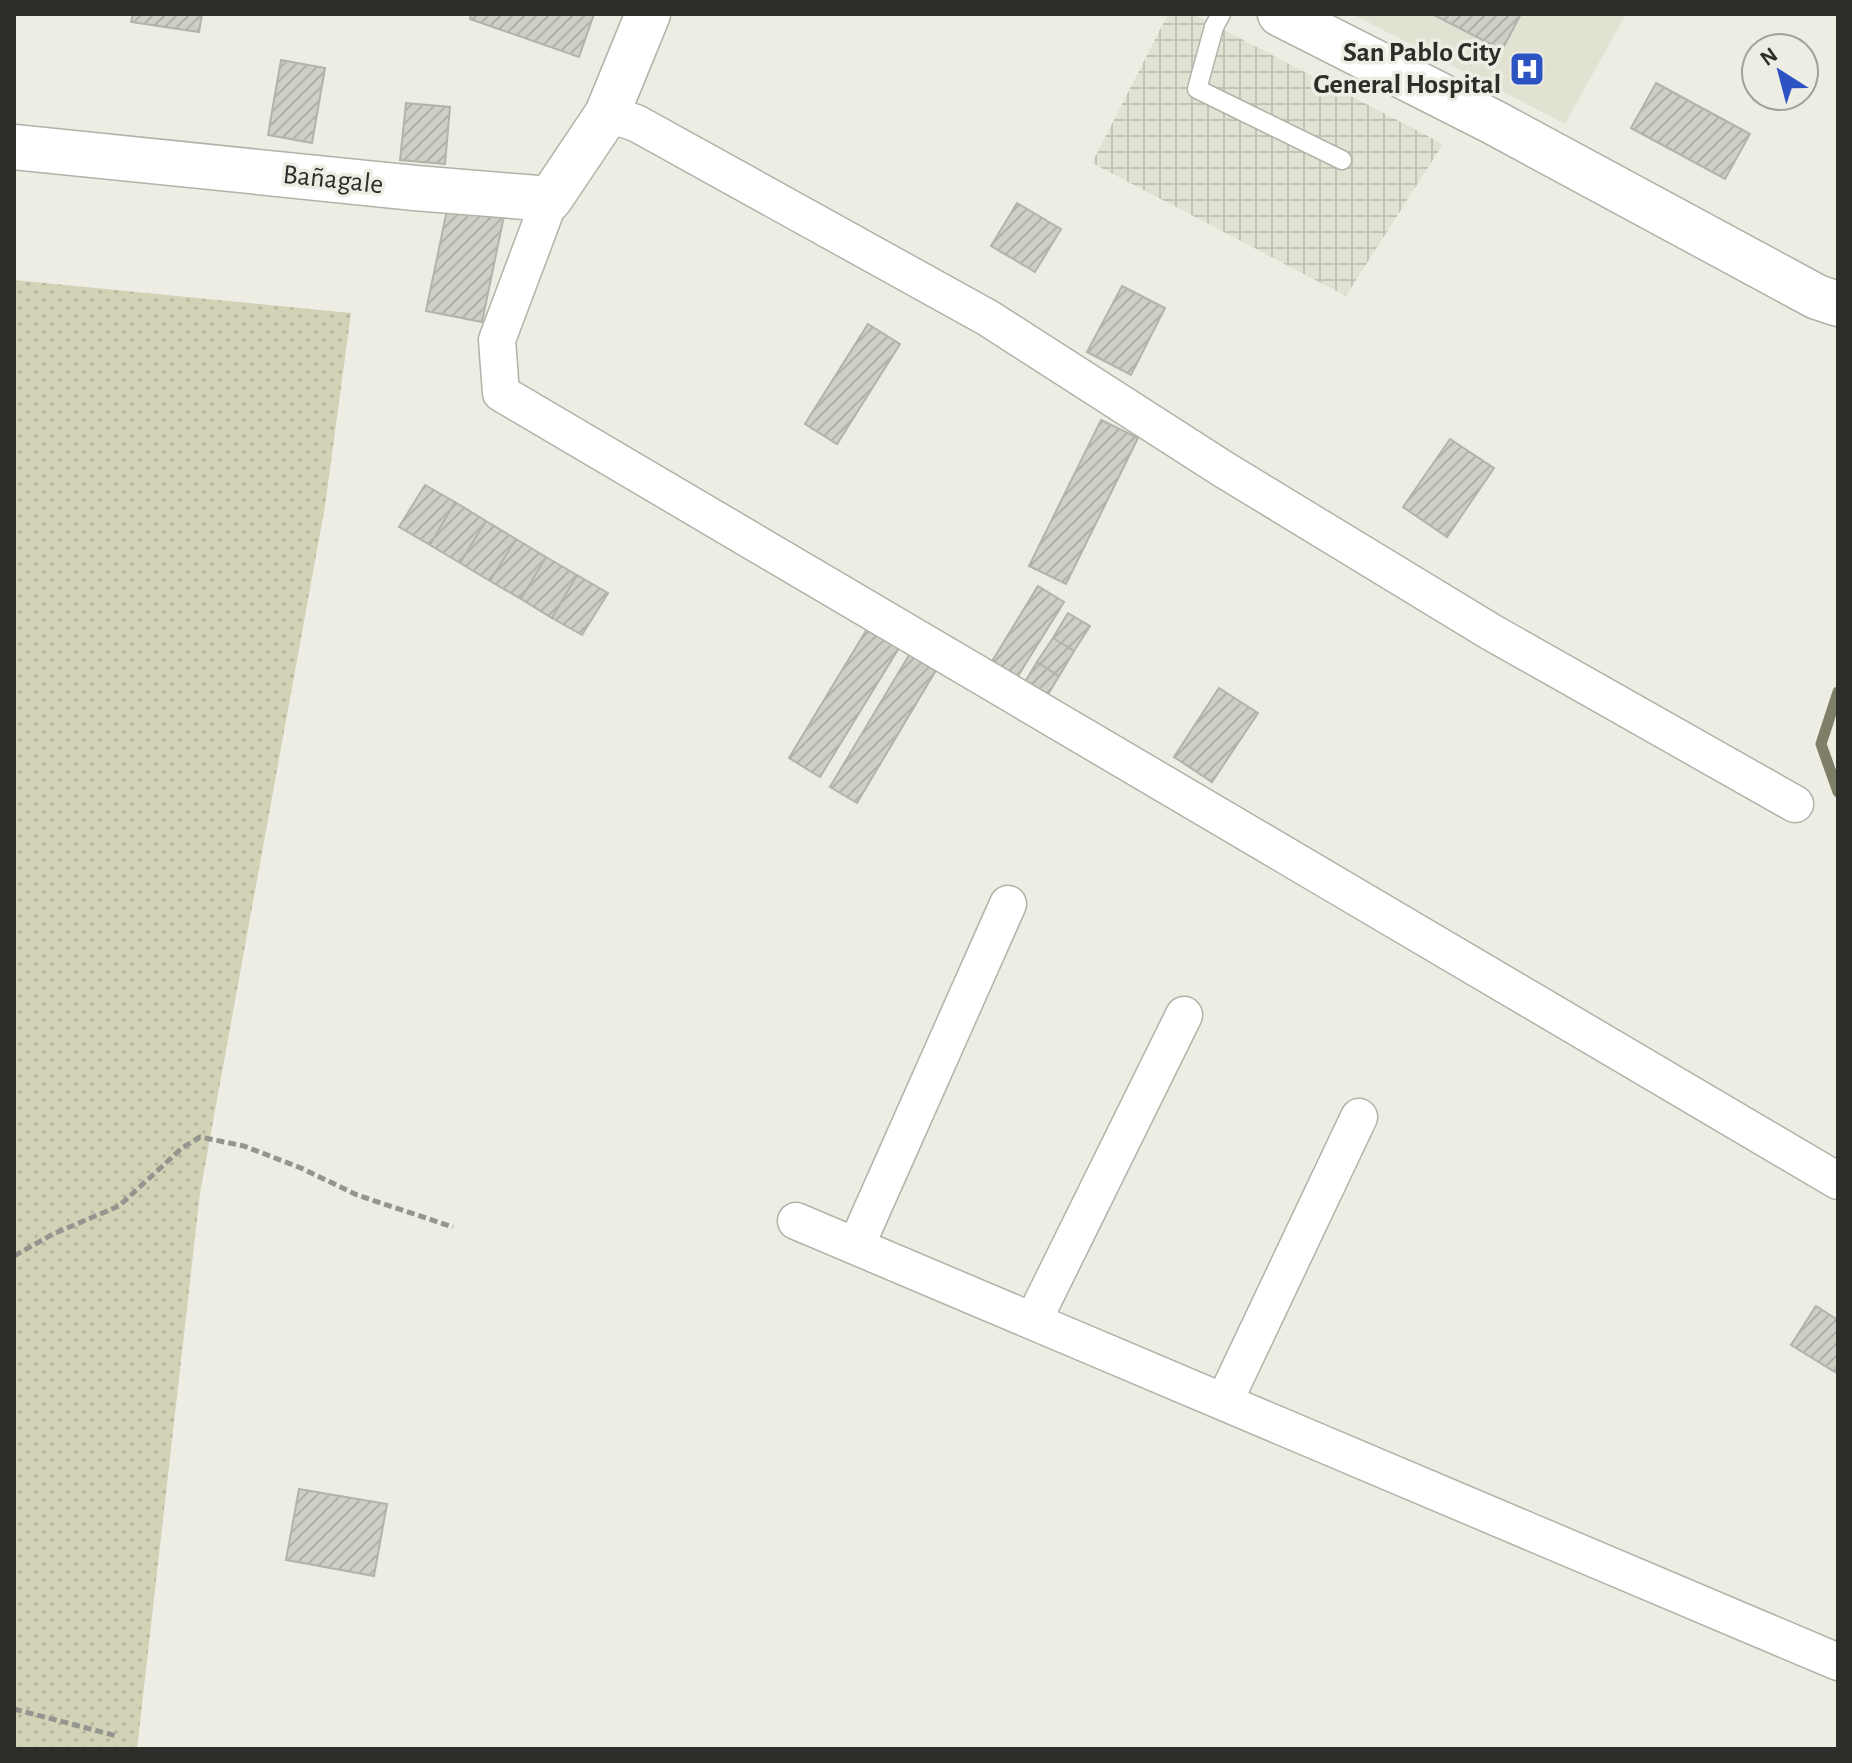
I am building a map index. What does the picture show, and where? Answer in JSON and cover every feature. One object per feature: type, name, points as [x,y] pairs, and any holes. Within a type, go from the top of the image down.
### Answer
[{"type":"street","points":[[648,14],[607,114],[550,199],[497,340],[501,393],[1838,1181]]},
{"type":"street","points":[[1280,14],[1495,123],[1817,297],[1838,304]]},
{"type":"street","points":[[607,114],[636,123],[988,318],[1223,469],[1491,632],[1795,804]]},
{"type":"street","name":"Bañagale","points":[[14,147],[550,199]]},
{"type":"street","points":[[856,1246],[1008,904]]},
{"type":"street","points":[[1033,1321],[1184,1015]]},
{"type":"street","points":[[1224,1402],[1359,1117]]},
{"type":"street","points":[[796,1221],[1838,1662]]},
{"type":"lane","points":[[1221,14],[1214,27],[1197,89],[1342,160]]},
{"type":"path","points":[[14,1256],[53,1234],[119,1206],[182,1148],[200,1137],[244,1146],[301,1168],[357,1195],[453,1227]]},
{"type":"path","points":[[14,1709],[117,1736]]},
{"type":"shaded area","points":[[1168,14],[1193,14],[1443,144],[1346,296],[1092,163]]},
{"type":"shaded area","name":"San Pablo City General Hospital","points":[[1352,14],[1626,14],[1565,124]]},
{"type":"green space","points":[[14,280],[351,313],[325,506],[200,1193],[137,1749],[14,1749]]},
{"type":"building","points":[[133,14],[202,14],[199,32],[131,22]]},
{"type":"building","points":[[471,14],[594,14],[579,57],[470,19]]},
{"type":"building","points":[[1432,14],[1521,14],[1502,50]]},
{"type":"building","points":[[281,60],[325,68],[312,143],[268,135]]},
{"type":"building","points":[[1656,83],[1750,134],[1725,179],[1631,128]]},
{"type":"building","points":[[406,103],[450,107],[445,164],[400,160]]},
{"type":"building","points":[[1017,203],[1061,229],[1035,272],[991,246]]},
{"type":"building","points":[[448,205],[504,216],[482,322],[426,311]]},
{"type":"building","points":[[1122,286],[1165,308],[1131,375],[1087,352]]},
{"type":"building","points":[[868,324],[900,344],[837,444],[805,424]]},
{"type":"building","points":[[1101,420],[1138,438],[1066,584],[1029,566]]},
{"type":"building","points":[[1450,439],[1494,468],[1447,537],[1403,507]]},
{"type":"building","points":[[425,485],[455,502],[430,545],[399,527]]},
{"type":"building","points":[[455,502],[486,521],[460,563],[430,545]]},
{"type":"building","points":[[486,521],[516,539],[490,581],[460,563]]},
{"type":"building","points":[[516,539],[546,557],[521,599],[490,581]]},
{"type":"building","points":[[546,557],[577,575],[552,618],[521,599]]},
{"type":"building","points":[[577,575],[608,593],[582,635],[552,618]]},
{"type":"building","points":[[1038,586],[1064,602],[1016,679],[991,663]]},
{"type":"building","points":[[1068,613],[1090,626],[1074,651],[1053,638]]},
{"type":"building","points":[[873,619],[905,638],[820,777],[789,758]]},
{"type":"building","points":[[1053,638],[1074,651],[1059,676],[1037,662]]},
{"type":"building","points":[[915,645],[942,660],[857,803],[830,787]]},
{"type":"building","points":[[1037,662],[1059,676],[1044,701],[1022,687]]},
{"type":"building","points":[[1219,688],[1258,713],[1212,782],[1174,757]]},
{"type":"building","points":[[1816,1306],[1838,1320],[1838,1367],[1835,1372],[1791,1345]]},
{"type":"building","points":[[299,1489],[387,1504],[374,1576],[286,1560]]},
{"type":"waterway","points":[[1838,692],[1821,744],[1838,792]]},
{"type":"place","name":"San Pablo City General Hospital","points":[[1527,69]]}]
